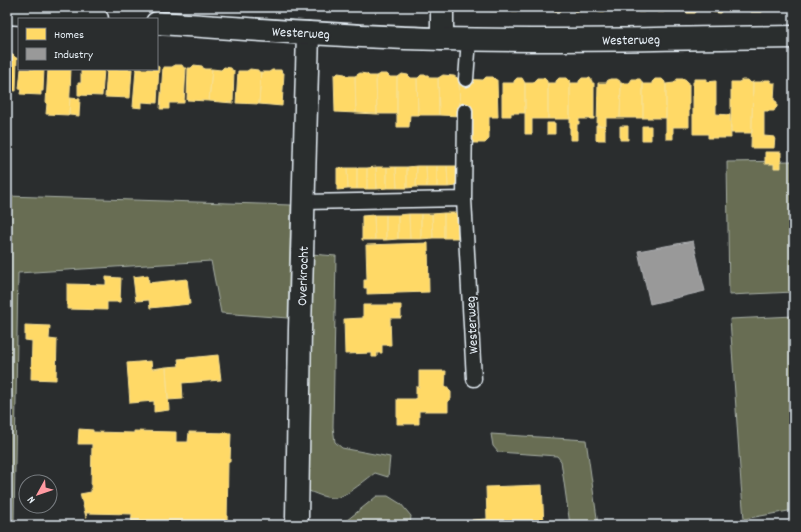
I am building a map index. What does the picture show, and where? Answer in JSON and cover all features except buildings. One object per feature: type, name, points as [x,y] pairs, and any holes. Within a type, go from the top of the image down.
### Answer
[{"type":"street","points":[[442,7],[442,39]]},
{"type":"street","points":[[7,13],[82,18]]},
{"type":"street","name":"Westerweg","points":[[158,23],[308,33],[510,41],[794,37]]},
{"type":"street","name":"Overkrocht","points":[[296,518],[308,33]]},
{"type":"lane","points":[[466,79],[469,39]]},
{"type":"lane","name":"Westerweg","points":[[465,110],[464,199],[474,379]]},
{"type":"lane","points":[[304,202],[464,199]]},
{"type":"green space","points":[[794,161],[794,292],[729,295],[727,162]]},
{"type":"green space","points":[[7,196],[291,205],[288,318],[221,313],[211,261],[18,273],[14,525],[7,525]]},
{"type":"green space","points":[[311,254],[336,256],[333,427],[335,442],[342,448],[390,457],[388,477],[375,473],[349,492],[334,498],[306,490]]},
{"type":"green space","points":[[794,316],[794,510],[744,519],[730,319]]},
{"type":"green space","points":[[491,434],[586,440],[598,525],[570,525],[561,461],[557,456],[498,452],[493,446]]},
{"type":"green space","points":[[377,496],[388,496],[401,504],[411,516],[410,525],[397,525],[388,521],[375,525],[341,525]]}]
